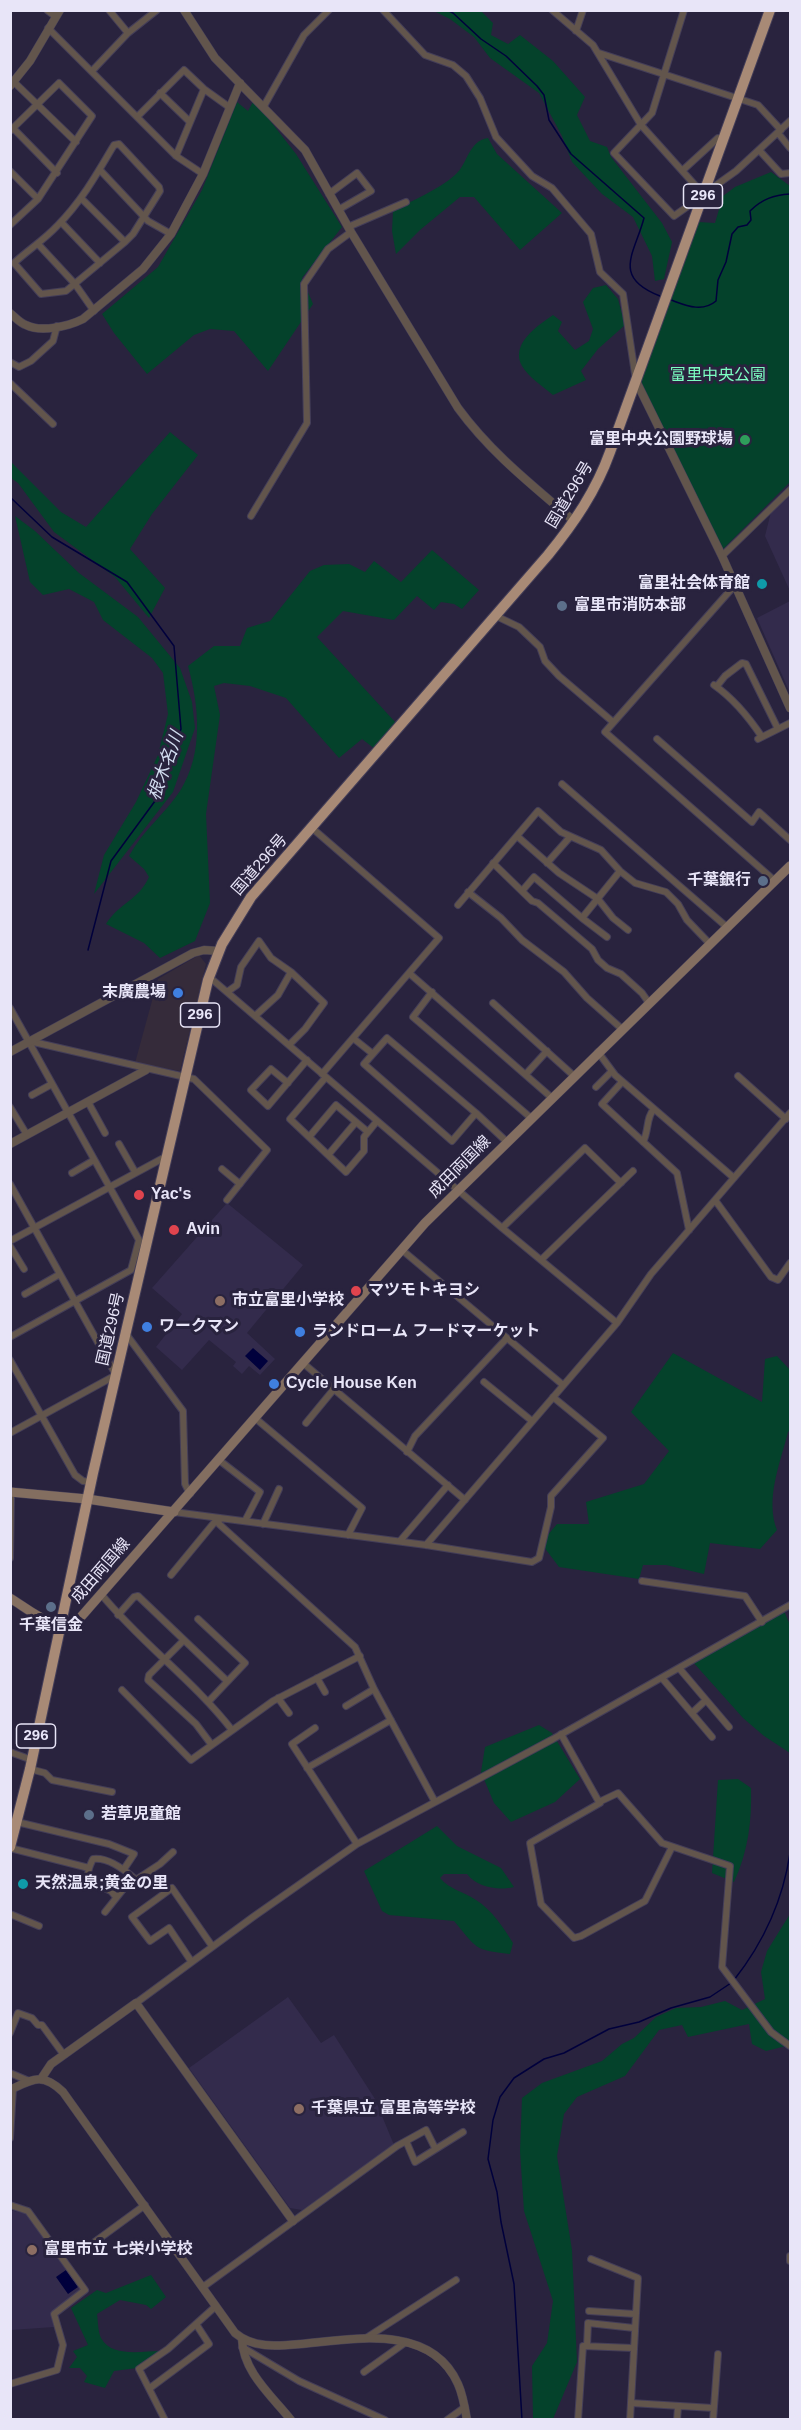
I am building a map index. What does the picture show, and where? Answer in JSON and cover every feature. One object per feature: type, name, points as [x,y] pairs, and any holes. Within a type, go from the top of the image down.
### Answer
[{"type":"highway","name":"国道296号","points":[[10,1848],[31,1765],[59,1625],[126,1334],[141,1252],[167,1156],[208,981],[219,951],[234,921],[251,897],[496,616],[574,521],[603,471],[770,10]]},
{"type":"main road","name":"成田両国線","points":[[59,1625],[74,1624],[402,1250],[459,1190],[790,866]]},
{"type":"main road","points":[[10,1492],[87,1499],[174,1512]]},
{"type":"main road","points":[[10,1598],[59,1625]]},
{"type":"street","points":[[47,10],[57,13],[30,61],[12,84],[75,142]]},
{"type":"street","points":[[109,10],[128,33]]},
{"type":"street","points":[[184,10],[208,48],[305,150],[350,230],[473,429],[502,460],[574,521]]},
{"type":"street","points":[[264,105],[304,35],[329,10]]},
{"type":"street","points":[[383,10],[425,55],[453,65],[466,76],[480,98],[496,137],[532,176],[552,188],[591,234],[600,272],[623,294],[636,381],[722,556],[790,708]]},
{"type":"street","points":[[552,10],[594,45],[641,125],[703,194],[713,193],[715,186],[790,121]]},
{"type":"street","points":[[576,31],[583,10]]},
{"type":"street","points":[[684,10],[652,113],[614,153],[674,216],[691,204],[699,205]]},
{"type":"street","points":[[92,72],[128,33],[153,12]]},
{"type":"street","points":[[48,28],[176,156],[203,174]]},
{"type":"street","points":[[599,53],[759,105],[790,148]]},
{"type":"street","points":[[137,117],[184,69],[204,89],[229,107]]},
{"type":"street","points":[[10,313],[27,326],[57,326],[76,322],[94,311],[143,269],[171,234],[203,174],[240,82]]},
{"type":"street","points":[[12,221],[38,199],[57,173],[92,116],[61,84],[57,84],[12,130],[57,173]]},
{"type":"street","points":[[176,156],[204,89]]},
{"type":"street","points":[[160,93],[189,121]]},
{"type":"street","points":[[683,171],[718,138],[723,140]]},
{"type":"street","points":[[119,144],[137,161],[160,191],[126,242],[75,284],[62,292],[45,295],[38,291],[14,263],[61,222],[100,170],[114,145],[119,144]]},
{"type":"street","points":[[759,150],[781,174],[790,173]]},
{"type":"street","points":[[100,170],[144,217],[171,234]]},
{"type":"street","points":[[10,171],[38,199]]},
{"type":"street","points":[[329,194],[357,173],[371,191],[338,210]]},
{"type":"street","points":[[81,198],[126,242]]},
{"type":"street","points":[[250,516],[307,423],[304,284],[328,249],[350,230],[406,202]]},
{"type":"street","points":[[61,222],[100,263]]},
{"type":"street","points":[[38,244],[75,284],[94,311]]},
{"type":"street","points":[[12,367],[23,366],[53,341],[57,326]]},
{"type":"street","points":[[10,383],[53,424]]},
{"type":"street","points":[[722,556],[790,490]]},
{"type":"street","points":[[735,585],[605,732],[775,882]]},
{"type":"street","points":[[496,616],[519,627],[540,647],[545,661],[559,676],[614,722]]},
{"type":"street","points":[[778,729],[746,664],[738,664],[715,685],[753,721],[760,738],[778,729],[790,723]]},
{"type":"street","points":[[657,739],[752,822],[759,812],[790,840]]},
{"type":"street","points":[[562,784],[728,928]]},
{"type":"street","points":[[458,905],[538,812],[561,832],[601,850],[620,871],[635,883],[666,892],[678,904],[687,920],[710,944]]},
{"type":"street","points":[[312,828],[439,938],[353,1038],[290,1119],[346,1172],[364,1151],[364,1137],[378,1121]]},
{"type":"street","points":[[517,836],[548,863],[598,899],[613,918],[628,930]]},
{"type":"street","points":[[548,863],[570,837]]},
{"type":"street","points":[[493,863],[522,891],[592,949],[598,960],[607,968],[621,974],[642,993],[649,1003]]},
{"type":"street","points":[[582,918],[620,871]]},
{"type":"street","points":[[522,891],[534,876],[607,937]]},
{"type":"street","points":[[468,892],[501,918],[522,940],[564,972],[587,998],[622,1029]]},
{"type":"street","points":[[227,992],[237,985],[241,967],[258,941],[271,957],[324,1003],[290,1045]]},
{"type":"street","points":[[11,1051],[158,971],[190,950],[211,946],[219,951]]},
{"type":"street","points":[[255,1016],[278,995],[291,972]]},
{"type":"street","points":[[409,973],[552,1098]]},
{"type":"street","points":[[208,981],[214,981],[502,1228],[617,1323]]},
{"type":"street","points":[[432,992],[413,1017],[531,1118]]},
{"type":"street","points":[[493,1003],[574,1076]]},
{"type":"street","points":[[10,1008],[139,1240],[141,1252],[131,1270],[10,1337]]},
{"type":"street","points":[[353,1038],[373,1054]]},
{"type":"street","points":[[476,1113],[452,1140],[364,1064],[387,1038],[476,1113],[507,1142]]},
{"type":"street","points":[[29,1041],[146,1070],[194,1079],[267,1150],[227,1200]]},
{"type":"street","points":[[526,1074],[547,1051]]},
{"type":"street","points":[[598,1052],[622,1082],[734,1178]]},
{"type":"street","points":[[288,1083],[270,1069],[251,1090],[268,1106],[288,1083],[308,1060]]},
{"type":"street","points":[[10,1144],[146,1070]]},
{"type":"street","points":[[596,1087],[612,1071]]},
{"type":"street","points":[[426,1545],[617,1323],[651,1274],[788,1116],[738,1076]]},
{"type":"street","points":[[622,1082],[602,1104],[677,1173],[689,1230]]},
{"type":"street","points":[[32,1095],[52,1084]]},
{"type":"street","points":[[88,1102],[105,1133]]},
{"type":"street","points":[[309,1137],[336,1105],[368,1132]]},
{"type":"street","points":[[10,1107],[27,1135]]},
{"type":"street","points":[[643,1142],[647,1134],[650,1113],[654,1109]]},
{"type":"street","points":[[328,1155],[356,1122]]},
{"type":"street","points":[[119,1144],[135,1172]]},
{"type":"street","points":[[502,1228],[585,1148],[621,1183]]},
{"type":"street","points":[[24,1269],[10,1243],[167,1156]]},
{"type":"street","points":[[72,1173],[94,1160]]},
{"type":"street","points":[[222,1169],[240,1184]]},
{"type":"street","points":[[541,1260],[633,1171]]},
{"type":"street","points":[[10,1184],[116,1375],[10,1433]]},
{"type":"street","points":[[716,1200],[771,1277],[778,1280],[790,1263]]},
{"type":"street","points":[[402,1250],[563,1385]]},
{"type":"street","points":[[25,1294],[60,1274]]},
{"type":"street","points":[[126,1334],[183,1411],[185,1484],[190,1494]]},
{"type":"street","points":[[407,1452],[416,1436],[507,1338]]},
{"type":"street","points":[[10,1360],[78,1479],[91,1482]]},
{"type":"street","points":[[303,1363],[465,1500]]},
{"type":"street","points":[[484,1382],[532,1421]]},
{"type":"street","points":[[306,1423],[334,1389]]},
{"type":"street","points":[[174,1512],[400,1541],[532,1562],[538,1558],[551,1507],[551,1496],[603,1438],[553,1397]]},
{"type":"street","points":[[255,1418],[362,1508],[348,1535]]},
{"type":"street","points":[[219,1460],[260,1492],[245,1521]]},
{"type":"street","points":[[400,1541],[448,1485]]},
{"type":"street","points":[[263,1524],[279,1489]]},
{"type":"street","points":[[10,1558],[11,1498]]},
{"type":"street","points":[[171,1575],[218,1518]]},
{"type":"street","points":[[218,1518],[219,1524],[350,1641],[360,1656],[374,1689],[435,1802]]},
{"type":"street","points":[[642,1581],[745,1596],[762,1622]]},
{"type":"street","points":[[101,1594],[118,1615],[209,1701],[232,1730]]},
{"type":"street","points":[[118,1615],[134,1597],[138,1596],[228,1682]]},
{"type":"street","points":[[41,2079],[46,2069],[64,2055],[191,1961],[357,1844],[561,1734],[790,1605]]},
{"type":"street","points":[[198,1619],[246,1663],[209,1701]]},
{"type":"street","points":[[184,1640],[149,1675],[148,1680],[196,1724],[211,1744]]},
{"type":"street","points":[[122,1690],[191,1760],[278,1698],[360,1656]]},
{"type":"street","points":[[679,1668],[729,1727]]},
{"type":"street","points":[[317,1678],[325,1692]]},
{"type":"street","points":[[662,1678],[712,1737]]},
{"type":"street","points":[[346,1706],[374,1689]]},
{"type":"street","points":[[278,1698],[289,1713]]},
{"type":"street","points":[[692,1713],[706,1700]]},
{"type":"street","points":[[307,1768],[391,1720]]},
{"type":"street","points":[[315,1728],[292,1744],[357,1844]]},
{"type":"street","points":[[561,1734],[599,1802]]},
{"type":"street","points":[[10,1752],[45,1773],[52,1780],[112,1792]]},
{"type":"street","points":[[672,1847],[645,1901],[581,1936],[574,1938],[541,1904],[530,1843],[618,1793],[662,1843],[730,1866],[722,1967],[771,2032],[790,2046]]},
{"type":"street","points":[[17,1822],[117,1847],[134,1854],[124,1869]]},
{"type":"street","points":[[10,1848],[89,1868]]},
{"type":"street","points":[[105,1912],[116,1897],[173,1852]]},
{"type":"street","points":[[116,1897],[111,1891],[90,1882],[89,1868],[93,1858],[99,1858],[124,1869],[136,1880]]},
{"type":"street","points":[[191,1961],[169,1928],[150,1941],[132,1917],[172,1888],[212,1946]]},
{"type":"street","points":[[10,1914],[39,1926]]},
{"type":"street","points":[[136,2003],[293,2221]]},
{"type":"street","points":[[10,2033],[18,2013],[32,2018],[38,2025],[42,2025],[64,2055]]},
{"type":"street","points":[[10,2073],[29,2081]]},
{"type":"street","points":[[10,2138],[12,2090],[29,2081],[41,2079],[48,2080],[63,2092],[146,2205],[242,2343],[259,2382],[291,2420]]},
{"type":"street","points":[[202,2287],[406,2141],[426,2130],[435,2148]]},
{"type":"street","points":[[406,2141],[415,2162],[463,2132]]},
{"type":"street","points":[[10,2205],[28,2211],[85,2290],[54,2314],[63,2345],[57,2370],[10,2384]]},
{"type":"street","points":[[85,2249],[146,2205]]},
{"type":"street","points":[[591,2259],[638,2278],[630,2420]]},
{"type":"street","points":[[363,2340],[456,2280]]},
{"type":"street","points":[[165,2420],[139,2369],[168,2349],[216,2306]]},
{"type":"street","points":[[589,2311],[635,2314]]},
{"type":"street","points":[[150,2388],[209,2344],[196,2324]]},
{"type":"street","points":[[587,2346],[588,2324],[634,2328]]},
{"type":"street","points":[[242,2343],[280,2346],[390,2339],[419,2346],[442,2361],[459,2384],[467,2420]]},
{"type":"street","points":[[364,2372],[407,2342]]},
{"type":"street","points":[[242,2343],[299,2381],[385,2420]]},
{"type":"street","points":[[578,2420],[583,2346],[633,2348]]},
{"type":"street","points":[[713,2420],[718,2354]]},
{"type":"street","points":[[631,2403],[713,2408]]},
{"type":"street","points":[[447,2420],[465,2407]]},
{"type":"street","points":[[678,2407],[678,2420]]},
{"type":"shaded area","points":[[790,493],[790,591],[765,536],[771,512]]},
{"type":"shaded area","points":[[790,601],[790,693],[757,618]]},
{"type":"shaded area","points":[[199,955],[206,964],[180,1071],[135,1063],[158,979]]},
{"type":"shaded area","name":"市立富里小学校","points":[[227,1203],[303,1265],[247,1333],[275,1359],[260,1375],[249,1366],[242,1374],[233,1366],[236,1362],[209,1340],[182,1370],[156,1347],[182,1314],[152,1288]]},
{"type":"shaded area","points":[[253,1348],[268,1361],[260,1370],[245,1356]]},
{"type":"shaded area","name":"千葉県立 富里高等学校","points":[[288,1997],[321,2043],[334,2035],[375,2099],[394,2145],[302,2210],[290,2208],[189,2068]]},
{"type":"shaded area","name":"富里市立 七栄小学校","points":[[10,2210],[27,2214],[81,2286],[81,2292],[50,2313],[54,2327],[11,2330]]},
{"type":"shaded area","points":[[66,2270],[78,2287],[68,2294],[56,2277]]},
{"type":"green space","points":[[434,11],[481,11],[493,23],[491,35],[508,44],[520,35],[553,61],[585,97],[577,115],[590,141],[607,147],[611,157],[662,223],[672,242],[664,279],[655,281],[652,256],[633,217],[602,194],[572,162],[562,136],[539,93],[490,58],[474,37],[450,19]]},
{"type":"green space","points":[[254,100],[296,154],[342,227],[302,278],[313,304],[268,371],[234,331],[210,329],[194,335],[147,374],[114,333],[102,314],[158,267],[202,190],[237,102],[248,111]]},
{"type":"green space","points":[[488,138],[497,154],[562,213],[520,250],[474,197],[460,197],[420,230],[396,254],[392,231],[393,211],[433,190],[455,175],[472,148],[481,140]]},
{"type":"green space","name":"富里中央公園","points":[[771,172],[790,186],[790,482],[723,549],[639,381],[698,222],[715,223],[723,196],[735,187]]},
{"type":"green space","points":[[606,285],[618,299],[625,325],[598,349],[581,371],[586,380],[553,395],[532,378],[522,366],[519,358],[522,343],[533,330],[553,315],[562,322],[558,331],[575,350],[589,341],[593,329],[583,302],[593,288]]},
{"type":"green space","points":[[170,432],[198,455],[152,514],[130,549],[165,588],[149,618],[115,577],[54,532],[18,483],[11,478],[11,462],[61,512],[86,527]]},
{"type":"green space","points":[[15,516],[35,531],[79,573],[138,617],[180,668],[192,702],[195,728],[173,792],[94,894],[104,855],[136,802],[158,755],[168,714],[163,673],[152,658],[103,620],[94,602],[69,589],[43,595],[30,582]]},
{"type":"green space","points":[[432,550],[479,590],[462,609],[454,604],[441,602],[434,610],[417,596],[394,620],[343,611],[317,637],[396,723],[375,749],[362,739],[339,758],[286,698],[250,686],[224,683],[214,686],[220,715],[206,814],[210,903],[195,941],[160,958],[144,943],[106,924],[145,885],[149,877],[144,869],[129,856],[180,791],[193,761],[197,713],[188,666],[214,646],[240,646],[247,628],[270,621],[310,571],[324,565],[349,564],[365,572],[374,561],[401,582]]},
{"type":"green space","points":[[673,1353],[762,1402],[765,1359],[777,1356],[790,1370],[790,1430],[773,1494],[777,1530],[760,1549],[710,1543],[704,1574],[666,1565],[643,1565],[639,1579],[559,1567],[541,1543],[557,1524],[589,1524],[586,1502],[644,1484],[669,1451],[631,1412]]},
{"type":"green space","points":[[784,1611],[790,1625],[790,1753],[764,1736],[743,1718],[692,1661]]},
{"type":"green space","points":[[539,1725],[552,1733],[580,1779],[555,1802],[511,1822],[494,1803],[481,1772],[485,1747]]},
{"type":"green space","points":[[738,1779],[751,1788],[751,1812],[746,1848],[734,1882],[712,1873],[718,1780]]},
{"type":"green space","points":[[437,1826],[457,1846],[501,1868],[514,1887],[488,1887],[476,1882],[467,1874],[444,1874],[440,1878],[482,1904],[492,1914],[513,1943],[510,1954],[482,1949],[467,1937],[454,1921],[389,1915],[382,1911],[364,1871]]},
{"type":"green space","points":[[790,1914],[790,2045],[766,2051],[752,2044],[749,2024],[688,2037],[682,2025],[659,2030],[625,2076],[577,2097],[564,2114],[557,2156],[572,2250],[577,2362],[553,2419],[533,2419],[532,2366],[547,2343],[553,2301],[524,2211],[520,2151],[522,2098],[542,2083],[602,2061],[622,2044],[634,2038],[656,2017],[676,2008],[701,2007],[725,2001],[742,2010],[765,1999],[761,1972],[767,1951]]},
{"type":"green space","points":[[151,2275],[166,2297],[151,2309],[146,2305],[120,2300],[97,2314],[98,2326],[101,2338],[112,2348],[128,2352],[161,2351],[137,2368],[114,2371],[105,2388],[84,2382],[87,2376],[80,2368],[69,2368],[77,2357],[73,2351],[88,2345],[71,2308],[97,2290],[106,2293]]},
{"type":"waterway","points":[[447,10],[481,39],[506,56],[537,86],[544,95],[549,120],[571,154],[644,218],[632,253],[631,272],[636,281],[645,289],[660,296]]},
{"type":"waterway","points":[[671,300],[699,307],[711,305],[716,301],[718,280],[726,262],[732,234],[738,227],[747,225],[751,220],[750,211],[759,203],[773,197],[790,194]]},
{"type":"waterway","name":"根木名川","points":[[10,497],[52,537],[127,582],[174,646],[181,729],[155,801],[111,861],[88,950]]},
{"type":"waterway","points":[[734,1980],[745,1966],[771,1920],[783,1887],[790,1853]]},
{"type":"waterway","points":[[522,2420],[514,2284],[497,2192],[488,2159],[493,2120],[500,2097],[514,2078],[544,2059],[564,2053],[609,2029],[639,2022],[671,2008],[710,1997],[731,1983]]},
{"type":"place","name":"富里中央公園野球場","points":[[745,440]]},
{"type":"place","name":"富里社会体育館","points":[[762,584]]},
{"type":"place","name":"富里市消防本部","points":[[562,606]]},
{"type":"place","name":"千葉銀行","points":[[763,881]]},
{"type":"place","name":"末廣農場","points":[[178,993]]},
{"type":"place","name":"Yac's","points":[[139,1195]]},
{"type":"place","name":"Avin","points":[[174,1230]]},
{"type":"place","name":"マツモトキヨシ","points":[[356,1291]]},
{"type":"place","name":"市立富里小学校","points":[[220,1301]]},
{"type":"place","name":"ワークマン","points":[[147,1327]]},
{"type":"place","name":"ランドローム フードマーケット","points":[[300,1332]]},
{"type":"place","name":"Cycle House Ken","points":[[274,1384]]},
{"type":"place","name":"千葉信金","points":[[51,1607]]},
{"type":"place","name":"若草児童館","points":[[89,1815]]},
{"type":"place","name":"天然温泉;黄金の里","points":[[23,1884]]},
{"type":"place","name":"千葉県立 富里高等学校","points":[[299,2109]]},
{"type":"place","name":"富里市立 七栄小学校","points":[[32,2250]]}]
